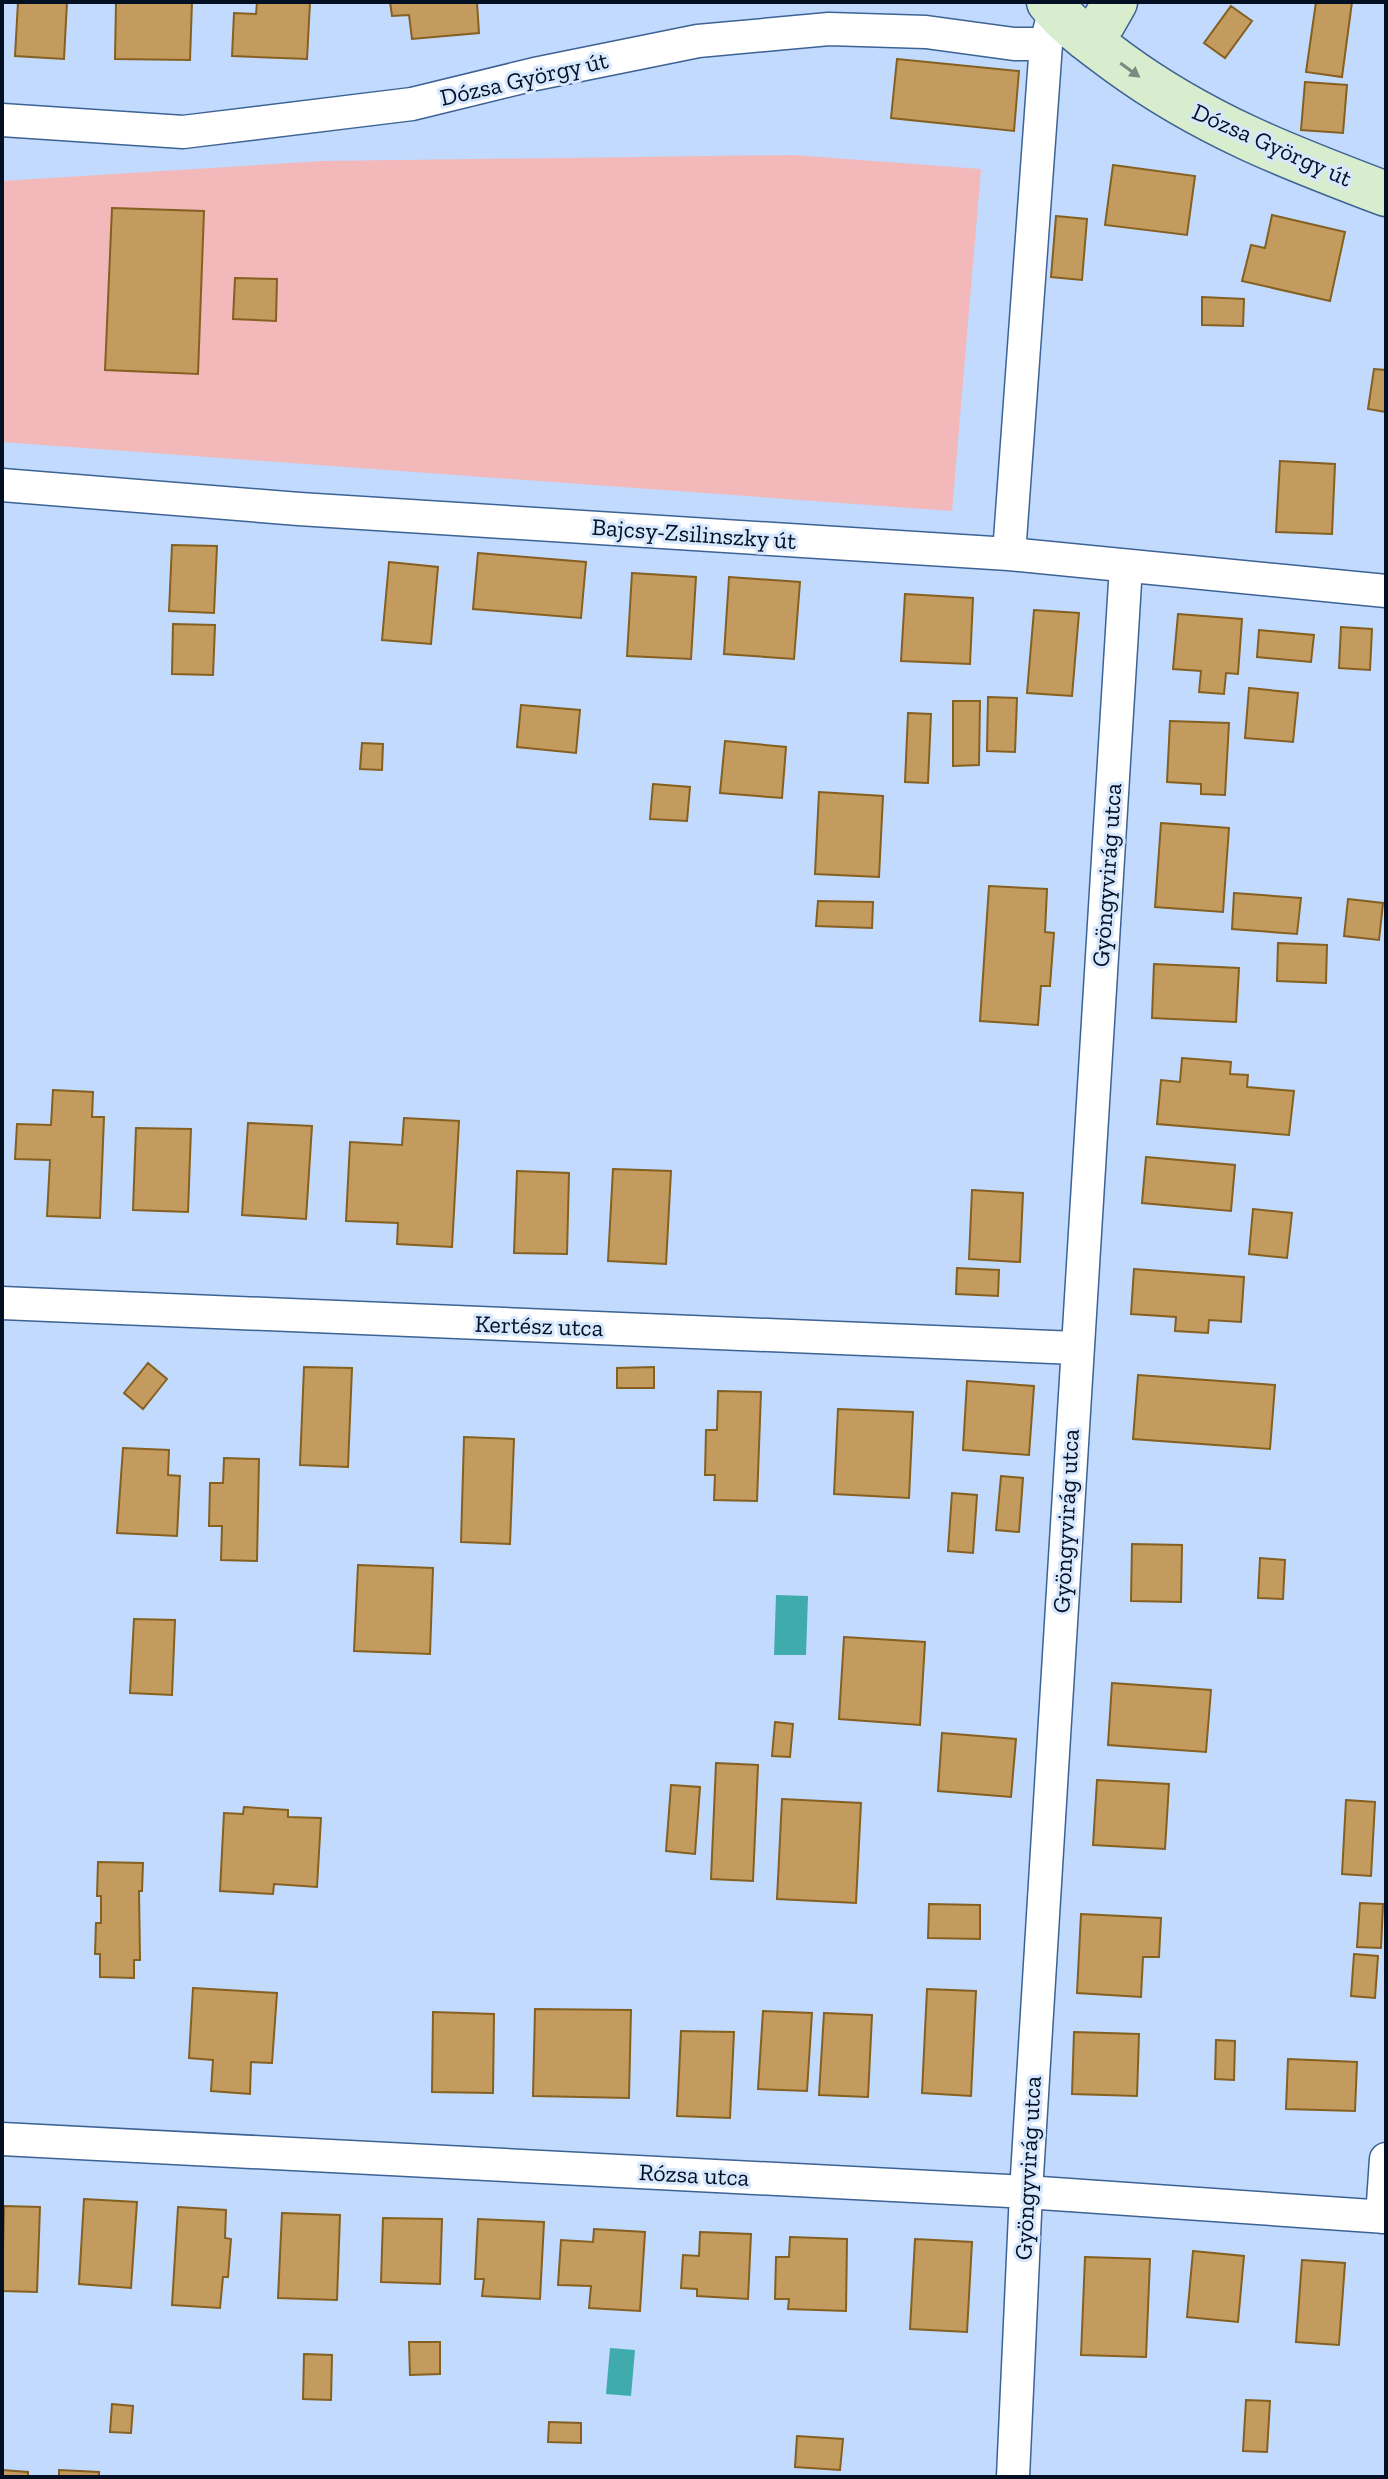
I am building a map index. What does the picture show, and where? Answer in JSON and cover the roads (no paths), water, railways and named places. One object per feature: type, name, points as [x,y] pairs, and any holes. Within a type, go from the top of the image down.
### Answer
[{"type":"main road","points":[[1058,19],[1103,23],[1115,2]]},
{"type":"main road","name":"Dózsa György út","points":[[1058,19],[1158,91],[1222,128],[1386,194]]},
{"type":"street","name":"Dózsa György út","points":[[2,120],[183,132],[412,104],[535,74],[698,41],[829,29],[926,32],[1014,44],[1058,19]]},
{"type":"street","points":[[1009,554],[1058,19]]},
{"type":"street","name":"Bajcsy-Zsilinszky út","points":[[2,485],[299,509],[1009,554],[1386,591]]},
{"type":"street","name":"Gyöngyvirág utca","points":[[1013,2477],[1026,2192],[1126,566]]},
{"type":"street","name":"Kertész utca","points":[[2,1303],[1076,1348]]},
{"type":"street","name":"Rózsa utca","points":[[2,2139],[1026,2192],[1384,2217]]},
{"type":"street","points":[[1384,2217],[1386,2159]]}]
